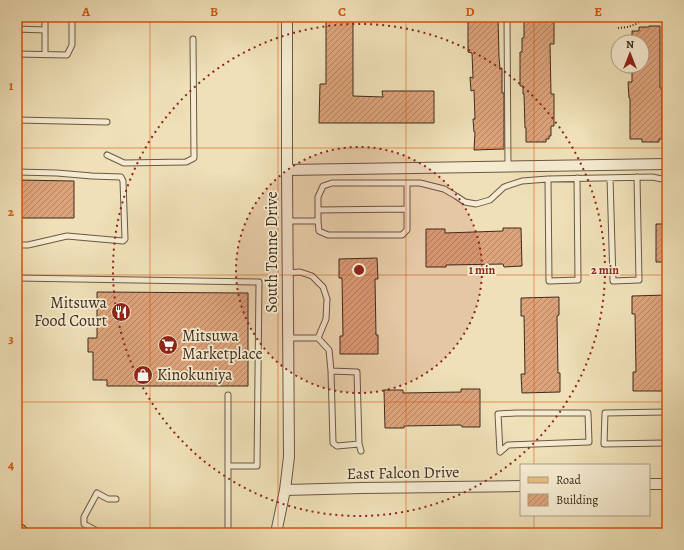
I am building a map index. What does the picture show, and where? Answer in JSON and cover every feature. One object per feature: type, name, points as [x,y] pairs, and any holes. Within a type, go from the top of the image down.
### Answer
[{"type":"street","name":"South Tonne Drive","points":[[276,533],[285,490],[289,457],[287,17]]},
{"type":"street","points":[[287,170],[667,164]]},
{"type":"street","points":[[650,484],[667,484]]},
{"type":"street","name":"East Falcon Drive","points":[[285,490],[520,486]]},
{"type":"lane","points":[[45,17],[45,55]]},
{"type":"lane","points":[[17,54],[67,55],[72,45],[72,17]]},
{"type":"lane","points":[[507,17],[508,166]]},
{"type":"lane","points":[[17,29],[45,30]]},
{"type":"lane","points":[[107,154],[124,163],[186,162],[194,158],[193,39]]},
{"type":"lane","points":[[17,120],[107,122]]},
{"type":"lane","points":[[17,172],[121,177],[123,181],[125,239],[123,241],[67,236],[28,245],[17,245]]},
{"type":"lane","points":[[610,178],[613,281],[639,280],[637,177]]},
{"type":"lane","points":[[407,183],[407,230],[402,235],[328,235],[319,231],[318,197],[323,186],[332,183],[407,183],[420,183],[444,189],[465,202],[476,204],[490,200],[504,187],[522,181],[637,177],[652,177],[667,180]]},
{"type":"lane","points":[[548,179],[549,281],[578,280],[577,178]]},
{"type":"lane","points":[[318,210],[407,209]]},
{"type":"lane","points":[[287,221],[318,221]]},
{"type":"lane","points":[[288,272],[300,272],[312,276],[322,287],[327,299],[326,319],[318,338]]},
{"type":"lane","points":[[17,278],[259,282],[257,466],[229,466]]},
{"type":"lane","points":[[288,338],[318,338],[329,350],[333,443],[337,446],[359,444]]},
{"type":"lane","points":[[331,371],[357,372],[359,444],[361,451]]},
{"type":"lane","points":[[228,396],[228,533]]},
{"type":"lane","points":[[667,412],[605,414],[604,444],[667,443]]},
{"type":"lane","points":[[498,414],[588,414],[589,442],[508,445],[500,452],[498,414]]},
{"type":"lane","points":[[101,533],[84,524],[84,517],[97,494],[108,499],[116,499]]},
{"type":"path","points":[[618,28],[628,28],[642,20],[667,20]]},
{"type":"building","points":[[326,17],[353,17],[353,96],[383,97],[382,91],[434,91],[434,123],[319,123],[320,84],[326,84]]},
{"type":"building","points":[[468,17],[498,17],[499,57],[500,69],[502,68],[502,93],[504,93],[504,149],[474,150],[474,90],[471,91],[470,77],[473,78],[472,53],[468,52]]},
{"type":"building","points":[[524,17],[554,17],[554,44],[550,44],[551,94],[554,94],[554,126],[551,126],[551,136],[549,136],[549,139],[546,139],[546,142],[526,142],[524,94],[523,86],[520,86],[520,52],[522,52],[522,38],[524,38]]},
{"type":"building","points":[[660,26],[662,139],[659,139],[659,142],[642,142],[642,139],[630,139],[630,98],[628,82],[632,82],[632,74],[650,74],[650,34],[632,34],[632,31],[639,31],[639,27]]},
{"type":"building","points":[[17,180],[74,181],[74,218],[17,218]]},
{"type":"building","points":[[656,224],[667,224],[667,262],[656,262]]},
{"type":"building","points":[[503,228],[521,228],[522,266],[504,267],[503,264],[446,265],[446,267],[426,267],[426,229],[445,229],[445,233],[503,231]]},
{"type":"building","points":[[377,258],[378,279],[375,279],[376,335],[378,335],[378,354],[340,354],[340,336],[343,336],[342,278],[339,278],[339,259]]},
{"type":"building","name":"Mitsuwa Marketplace","points":[[97,292],[248,293],[248,386],[107,386],[107,380],[93,380],[93,352],[88,352],[88,338],[97,338]]},
{"type":"building","points":[[667,295],[667,391],[633,391],[633,372],[636,372],[635,314],[632,314],[632,296]]},
{"type":"building","points":[[559,297],[559,315],[557,316],[558,373],[560,373],[560,392],[522,393],[521,374],[525,374],[524,316],[521,316],[521,298]]},
{"type":"building","points":[[461,389],[480,389],[480,427],[462,427],[461,425],[404,426],[404,428],[385,428],[384,390],[403,390],[403,393],[461,392]]},
{"type":"place","name":"Mitsuwa Food Court","points":[[121,312]]},
{"type":"place","name":"Mitsuwa Marketplace","points":[[168,345]]},
{"type":"place","name":"Kinokuniya","points":[[143,375]]}]
